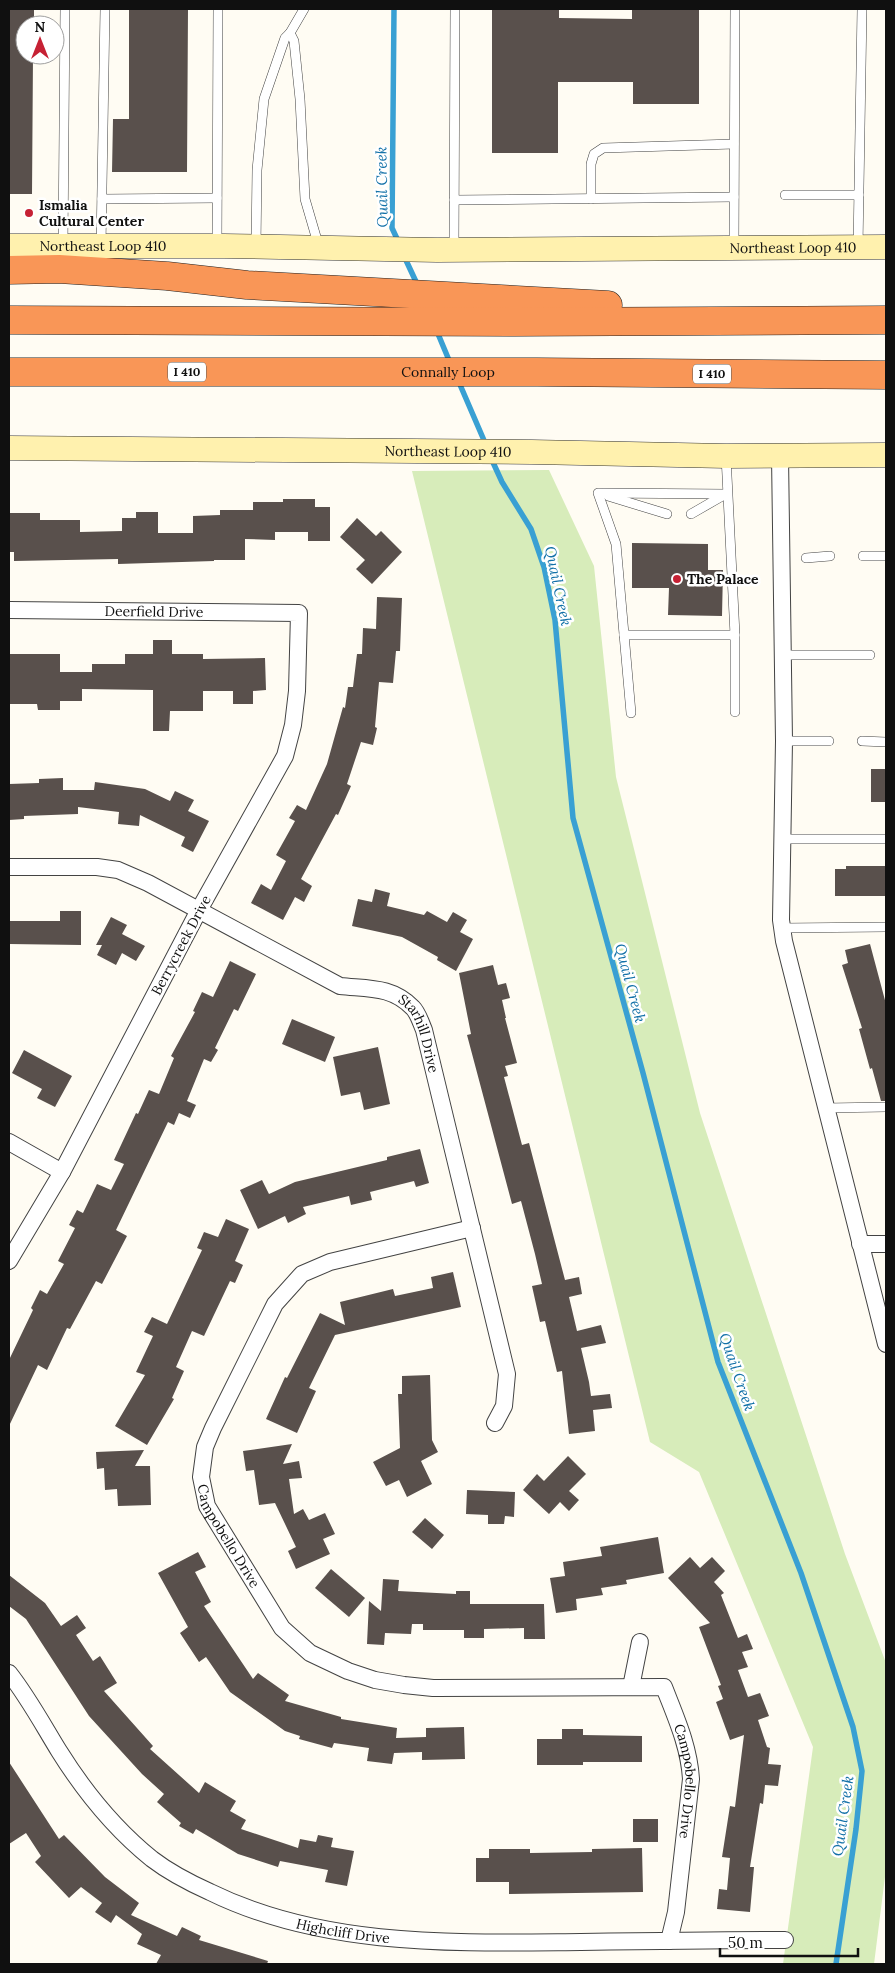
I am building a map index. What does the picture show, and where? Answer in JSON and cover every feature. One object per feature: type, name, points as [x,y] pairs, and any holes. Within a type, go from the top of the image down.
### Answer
[{"type":"highway","points":[[9,270],[59,269],[167,276],[247,285],[331,290],[515,311]]},
{"type":"highway","points":[[9,320],[333,322],[515,311],[886,320]]},
{"type":"highway","name":"Connally Loop","points":[[9,372],[537,372],[886,375]]},
{"type":"main road","name":"Northeast Loop 410","points":[[9,246],[256,246],[445,250],[886,246]]},
{"type":"main road","name":"Northeast Loop 410","points":[[9,448],[886,456]]},
{"type":"street","points":[[780,456],[784,741],[782,928],[886,1344]]},
{"type":"street","name":"Deerfield Drive","points":[[9,610],[299,613]]},
{"type":"street","name":"Berrycreek Drive","points":[[9,1261],[62,1172],[199,910],[285,756],[293,725],[297,691],[299,613]]},
{"type":"street","name":"Starhill Drive","points":[[9,866],[97,867],[118,870],[148,882],[340,986],[368,987],[395,994],[414,1009],[424,1030],[507,1374],[504,1406],[495,1423]]},
{"type":"street","points":[[9,1142],[62,1172]]},
{"type":"street","name":"Campobello Drive","points":[[472,1228],[330,1262],[302,1274],[275,1304],[205,1447],[202,1477],[207,1506],[282,1628],[310,1653],[348,1671],[394,1683],[433,1688],[664,1687],[686,1742],[690,1760],[690,1779],[677,1903],[669,1941]]},
{"type":"street","points":[[860,1244],[886,1244]]},
{"type":"street","points":[[631,1687],[640,1642]]},
{"type":"street","name":"Highcliff Drive","points":[[9,1673],[46,1728],[60,1753],[90,1794],[120,1830],[153,1860],[191,1883],[232,1903],[300,1925],[386,1938],[482,1943],[785,1940]]},
{"type":"lane","points":[[63,246],[65,9]]},
{"type":"lane","points":[[101,246],[104,9]]},
{"type":"lane","points":[[217,246],[218,9]]},
{"type":"lane","points":[[256,246],[257,170],[264,99],[285,38],[304,9]]},
{"type":"lane","points":[[445,250],[454,200],[454,9]]},
{"type":"lane","points":[[734,248],[736,9]]},
{"type":"lane","points":[[858,247],[862,9]]},
{"type":"lane","points":[[290,33],[294,41],[300,99],[305,200],[319,247]]},
{"type":"lane","points":[[591,198],[591,164],[594,154],[603,148],[734,144]]},
{"type":"lane","points":[[785,196],[859,195]]},
{"type":"lane","points":[[454,200],[734,197]]},
{"type":"lane","points":[[102,199],[217,198]]},
{"type":"lane","points":[[726,456],[735,635],[735,712]]},
{"type":"lane","points":[[598,494],[727,494]]},
{"type":"lane","points":[[598,494],[667,514]]},
{"type":"lane","points":[[598,494],[616,544],[631,713]]},
{"type":"lane","points":[[691,514],[727,494]]},
{"type":"lane","points":[[806,558],[830,556]]},
{"type":"lane","points":[[863,556],[886,556]]},
{"type":"lane","points":[[624,635],[735,635]]},
{"type":"lane","points":[[782,655],[870,655]]},
{"type":"lane","points":[[784,741],[829,741]]},
{"type":"lane","points":[[862,741],[886,742]]},
{"type":"lane","points":[[782,839],[886,839]]},
{"type":"lane","points":[[782,928],[886,927]]},
{"type":"lane","points":[[826,1108],[886,1107]]},
{"type":"green space","points":[[549,470],[594,566],[616,777],[700,1113],[845,1554],[886,1663],[886,1869],[874,1964],[783,1964],[813,1747],[699,1472],[650,1442],[412,471]]},
{"type":"building","points":[[9,9],[34,9],[34,15],[15,15],[15,65],[33,65],[32,194],[9,194]]},
{"type":"building","points":[[129,9],[188,9],[187,172],[112,172],[113,119],[129,119]]},
{"type":"building","points":[[492,9],[559,9],[559,18],[632,19],[632,9],[699,9],[699,104],[633,104],[633,82],[558,82],[558,153],[492,153]]},
{"type":"building","points":[[283,499],[315,499],[315,507],[330,507],[330,541],[308,541],[308,532],[275,532],[275,540],[245,539],[245,560],[118,564],[118,559],[14,561],[14,552],[9,552],[9,513],[40,513],[40,520],[80,520],[80,532],[122,531],[122,518],[136,518],[136,512],[158,512],[158,533],[193,533],[193,516],[220,515],[220,510],[253,510],[253,502],[283,502]]},
{"type":"building","points":[[357,518],[376,536],[381,531],[402,552],[372,584],[356,569],[365,560],[340,537]]},
{"type":"building","name":"The Palace","points":[[632,543],[708,544],[708,570],[723,570],[722,616],[668,615],[669,588],[632,588]]},
{"type":"building","points":[[377,597],[402,598],[400,651],[396,651],[393,683],[379,682],[375,727],[377,728],[373,745],[361,742],[347,784],[351,786],[338,815],[336,814],[301,879],[312,886],[304,902],[295,897],[283,920],[251,903],[261,884],[271,890],[286,861],[276,855],[295,821],[289,818],[297,805],[306,810],[327,764],[343,707],[345,708],[348,687],[353,687],[357,654],[362,654],[363,628],[376,629]]},
{"type":"building","points":[[153,640],[172,640],[172,654],[203,654],[203,659],[265,658],[266,690],[253,691],[253,704],[233,704],[233,691],[203,691],[203,711],[170,711],[169,731],[153,731],[153,690],[82,689],[82,701],[60,701],[60,710],[38,710],[37,704],[9,704],[9,654],[60,654],[60,672],[92,672],[92,664],[125,664],[125,654],[153,654]]},
{"type":"building","points":[[871,769],[886,769],[886,802],[871,802]]},
{"type":"building","points":[[63,778],[63,790],[94,790],[95,782],[145,789],[170,801],[175,791],[194,800],[188,811],[209,821],[193,852],[181,846],[185,837],[140,815],[139,826],[118,824],[119,812],[78,807],[78,814],[24,816],[24,819],[9,820],[9,784],[39,783],[39,779]]},
{"type":"building","points":[[846,866],[886,866],[886,896],[835,896],[835,869],[846,869]]},
{"type":"building","points":[[375,889],[390,893],[387,906],[424,915],[427,911],[447,922],[453,912],[467,920],[460,932],[473,939],[456,971],[437,960],[438,957],[402,937],[352,926],[358,899],[372,902]]},
{"type":"building","points":[[60,911],[81,911],[81,945],[9,944],[9,921],[60,921]]},
{"type":"building","points":[[111,917],[127,925],[122,934],[145,946],[136,961],[122,953],[116,965],[97,955],[102,945],[96,945]]},
{"type":"building","points":[[870,944],[886,1004],[886,1101],[881,1101],[872,1068],[870,1069],[859,1029],[862,1028],[842,965],[848,963],[845,950]]},
{"type":"building","points":[[230,961],[256,974],[238,1011],[234,1009],[215,1048],[218,1050],[211,1062],[204,1059],[187,1101],[196,1105],[190,1118],[179,1113],[174,1125],[168,1122],[116,1230],[127,1236],[102,1284],[96,1281],[70,1329],[67,1328],[47,1370],[38,1365],[9,1426],[9,1360],[33,1310],[31,1308],[40,1290],[47,1294],[64,1264],[58,1261],[75,1228],[69,1225],[77,1210],[83,1213],[97,1184],[111,1190],[124,1164],[114,1160],[136,1113],[138,1114],[149,1090],[159,1094],[174,1058],[171,1056],[195,1012],[193,1011],[202,992],[213,997]]},
{"type":"building","points":[[493,965],[498,985],[506,983],[510,998],[502,1000],[517,1063],[505,1066],[508,1076],[504,1077],[522,1145],[529,1143],[565,1280],[579,1277],[582,1294],[569,1297],[577,1331],[601,1325],[606,1343],[581,1348],[591,1396],[610,1394],[612,1408],[593,1410],[595,1431],[569,1434],[562,1371],[557,1372],[545,1321],[540,1322],[532,1286],[542,1284],[535,1254],[521,1201],[512,1204],[467,1035],[471,1034],[459,973]]},
{"type":"building","points":[[292,1019],[335,1037],[325,1062],[282,1044]]},
{"type":"building","points":[[378,1047],[390,1104],[364,1110],[360,1092],[341,1096],[333,1057]]},
{"type":"building","points":[[24,1050],[72,1076],[55,1107],[37,1098],[42,1089],[12,1073]]},
{"type":"building","points":[[420,1149],[429,1183],[416,1187],[414,1181],[370,1192],[372,1200],[351,1205],[349,1196],[303,1207],[306,1214],[288,1223],[285,1216],[258,1229],[240,1190],[262,1180],[269,1194],[295,1182],[387,1160],[387,1157]]},
{"type":"building","points":[[226,1219],[249,1229],[235,1261],[243,1265],[235,1283],[230,1281],[204,1336],[192,1331],[176,1367],[184,1371],[172,1398],[174,1399],[147,1445],[115,1426],[145,1375],[136,1372],[153,1336],[144,1332],[152,1317],[167,1324],[202,1250],[197,1248],[204,1232],[218,1237]]},
{"type":"building","points":[[453,1272],[461,1307],[335,1335],[309,1388],[316,1391],[297,1433],[266,1419],[285,1377],[287,1378],[320,1313],[345,1325],[340,1302],[393,1289],[395,1296],[433,1288],[431,1277]]},
{"type":"building","points":[[430,1375],[432,1440],[438,1452],[421,1461],[432,1484],[407,1497],[399,1480],[386,1486],[373,1462],[400,1448],[398,1394],[402,1394],[402,1376]]},
{"type":"building","points":[[292,1444],[283,1464],[299,1461],[302,1478],[289,1479],[294,1514],[303,1509],[309,1520],[325,1513],[335,1534],[323,1539],[330,1554],[296,1569],[288,1551],[296,1547],[275,1503],[259,1505],[254,1470],[246,1471],[243,1451]]},
{"type":"building","points":[[144,1450],[135,1466],[150,1466],[151,1505],[118,1506],[117,1489],[105,1490],[104,1468],[97,1469],[96,1452]]},
{"type":"building","points":[[568,1456],[586,1474],[569,1491],[579,1500],[569,1511],[560,1502],[549,1514],[523,1490],[537,1474],[544,1481]]},
{"type":"building","points":[[467,1490],[515,1492],[514,1517],[505,1516],[504,1524],[488,1524],[488,1515],[466,1514]]},
{"type":"building","points":[[425,1518],[444,1535],[432,1549],[412,1532]]},
{"type":"building","points":[[658,1537],[664,1573],[626,1580],[627,1584],[601,1588],[603,1595],[576,1599],[577,1610],[556,1613],[550,1578],[565,1576],[563,1562],[602,1556],[600,1547]]},
{"type":"building","points":[[198,1552],[206,1567],[195,1572],[211,1602],[204,1606],[253,1679],[258,1673],[289,1695],[285,1701],[341,1717],[341,1719],[397,1728],[396,1738],[426,1737],[426,1728],[464,1727],[465,1759],[422,1760],[422,1752],[394,1753],[392,1764],[367,1761],[369,1748],[334,1743],[332,1748],[299,1739],[300,1736],[285,1731],[230,1692],[206,1657],[199,1662],[180,1633],[188,1627],[158,1573]]},
{"type":"building","points":[[690,1557],[700,1568],[712,1557],[725,1571],[714,1582],[724,1593],[721,1595],[738,1638],[747,1634],[753,1649],[742,1652],[748,1667],[738,1670],[748,1697],[760,1693],[769,1716],[758,1720],[767,1747],[770,1748],[768,1764],[781,1765],[778,1786],[765,1785],[763,1804],[760,1803],[750,1867],[754,1867],[750,1912],[717,1909],[719,1889],[727,1890],[730,1858],[722,1857],[730,1806],[735,1807],[744,1735],[730,1740],[716,1702],[723,1699],[718,1686],[721,1685],[699,1627],[710,1623],[668,1578]]},
{"type":"building","points":[[331,1569],[365,1598],[349,1617],[315,1588]]},
{"type":"building","points":[[9,1575],[45,1603],[61,1626],[77,1615],[86,1628],[76,1635],[93,1661],[100,1656],[117,1683],[104,1691],[153,1746],[150,1749],[199,1793],[205,1782],[236,1801],[230,1811],[246,1820],[241,1829],[298,1848],[300,1839],[316,1842],[318,1835],[333,1838],[331,1847],[354,1851],[347,1886],[325,1882],[328,1870],[280,1861],[278,1867],[238,1854],[196,1829],[193,1834],[179,1826],[181,1823],[157,1802],[164,1794],[142,1774],[89,1716],[26,1619],[9,1606]]},
{"type":"building","points":[[383,1579],[399,1580],[398,1591],[456,1594],[456,1591],[470,1591],[470,1604],[544,1604],[545,1639],[524,1639],[524,1628],[484,1629],[484,1638],[464,1638],[464,1630],[423,1630],[423,1624],[412,1624],[411,1634],[385,1633],[384,1645],[367,1644],[369,1601],[381,1611]]},
{"type":"building","points":[[562,1729],[583,1729],[583,1735],[642,1736],[642,1762],[583,1762],[583,1765],[537,1765],[537,1739],[562,1739]]},
{"type":"building","points":[[9,1762],[59,1839],[64,1835],[105,1877],[139,1903],[131,1915],[177,1936],[182,1927],[201,1936],[199,1940],[268,1961],[267,1964],[156,1964],[161,1955],[137,1944],[142,1934],[116,1915],[111,1923],[95,1912],[102,1903],[81,1887],[69,1898],[35,1862],[41,1856],[26,1833],[9,1844]]},
{"type":"building","points":[[633,1819],[658,1819],[658,1842],[633,1842]]},
{"type":"building","points":[[642,1848],[643,1892],[509,1894],[509,1882],[476,1882],[476,1858],[489,1858],[489,1849],[530,1849],[530,1853],[592,1852],[592,1849]]},
{"type":"waterway","name":"Quail Creek","points":[[394,9],[392,228],[399,243]]},
{"type":"waterway","name":"Quail Creek","points":[[404,256],[418,286]]},
{"type":"waterway","name":"Quail Creek","points":[[436,329],[451,365]]},
{"type":"waterway","name":"Quail Creek","points":[[458,380],[486,445]]},
{"type":"waterway","name":"Quail Creek","points":[[491,458],[502,482],[531,529],[544,567],[555,620],[573,818],[643,1073],[718,1362],[801,1573],[853,1727],[862,1771],[856,1829],[836,1964]]},
{"type":"place","name":"Ismalia Cultural Center","points":[[29,213]]},
{"type":"place","name":"The Palace","points":[[677,579]]}]
